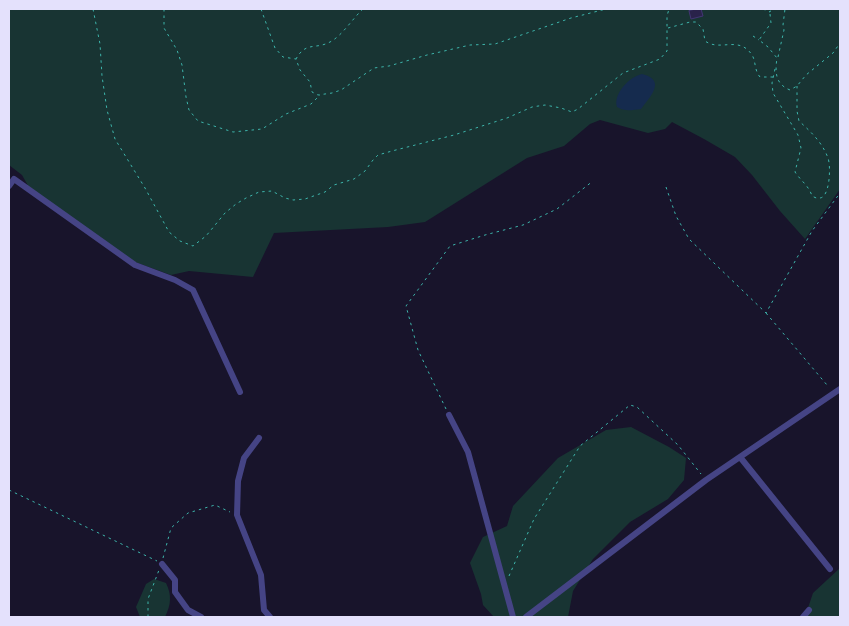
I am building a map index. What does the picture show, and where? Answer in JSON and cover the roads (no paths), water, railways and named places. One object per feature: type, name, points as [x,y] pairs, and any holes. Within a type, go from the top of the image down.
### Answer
[{"type":"street","points":[[9,186],[14,180],[135,265],[175,280],[193,290],[240,392]]},
{"type":"street","points":[[526,617],[706,480],[840,389]]},
{"type":"street","points":[[449,415],[468,452],[513,617]]},
{"type":"street","points":[[259,438],[244,458],[238,481],[237,515],[261,575],[264,610],[270,617]]},
{"type":"street","points":[[740,457],[830,569]]},
{"type":"street","points":[[162,564],[175,580],[175,592],[188,610],[201,617]]},
{"type":"street","points":[[803,617],[809,610]]},
{"type":"water","points":[[642,74],[654,80],[655,85],[652,94],[641,109],[626,110],[617,107],[617,97],[623,87],[627,82]]}]
